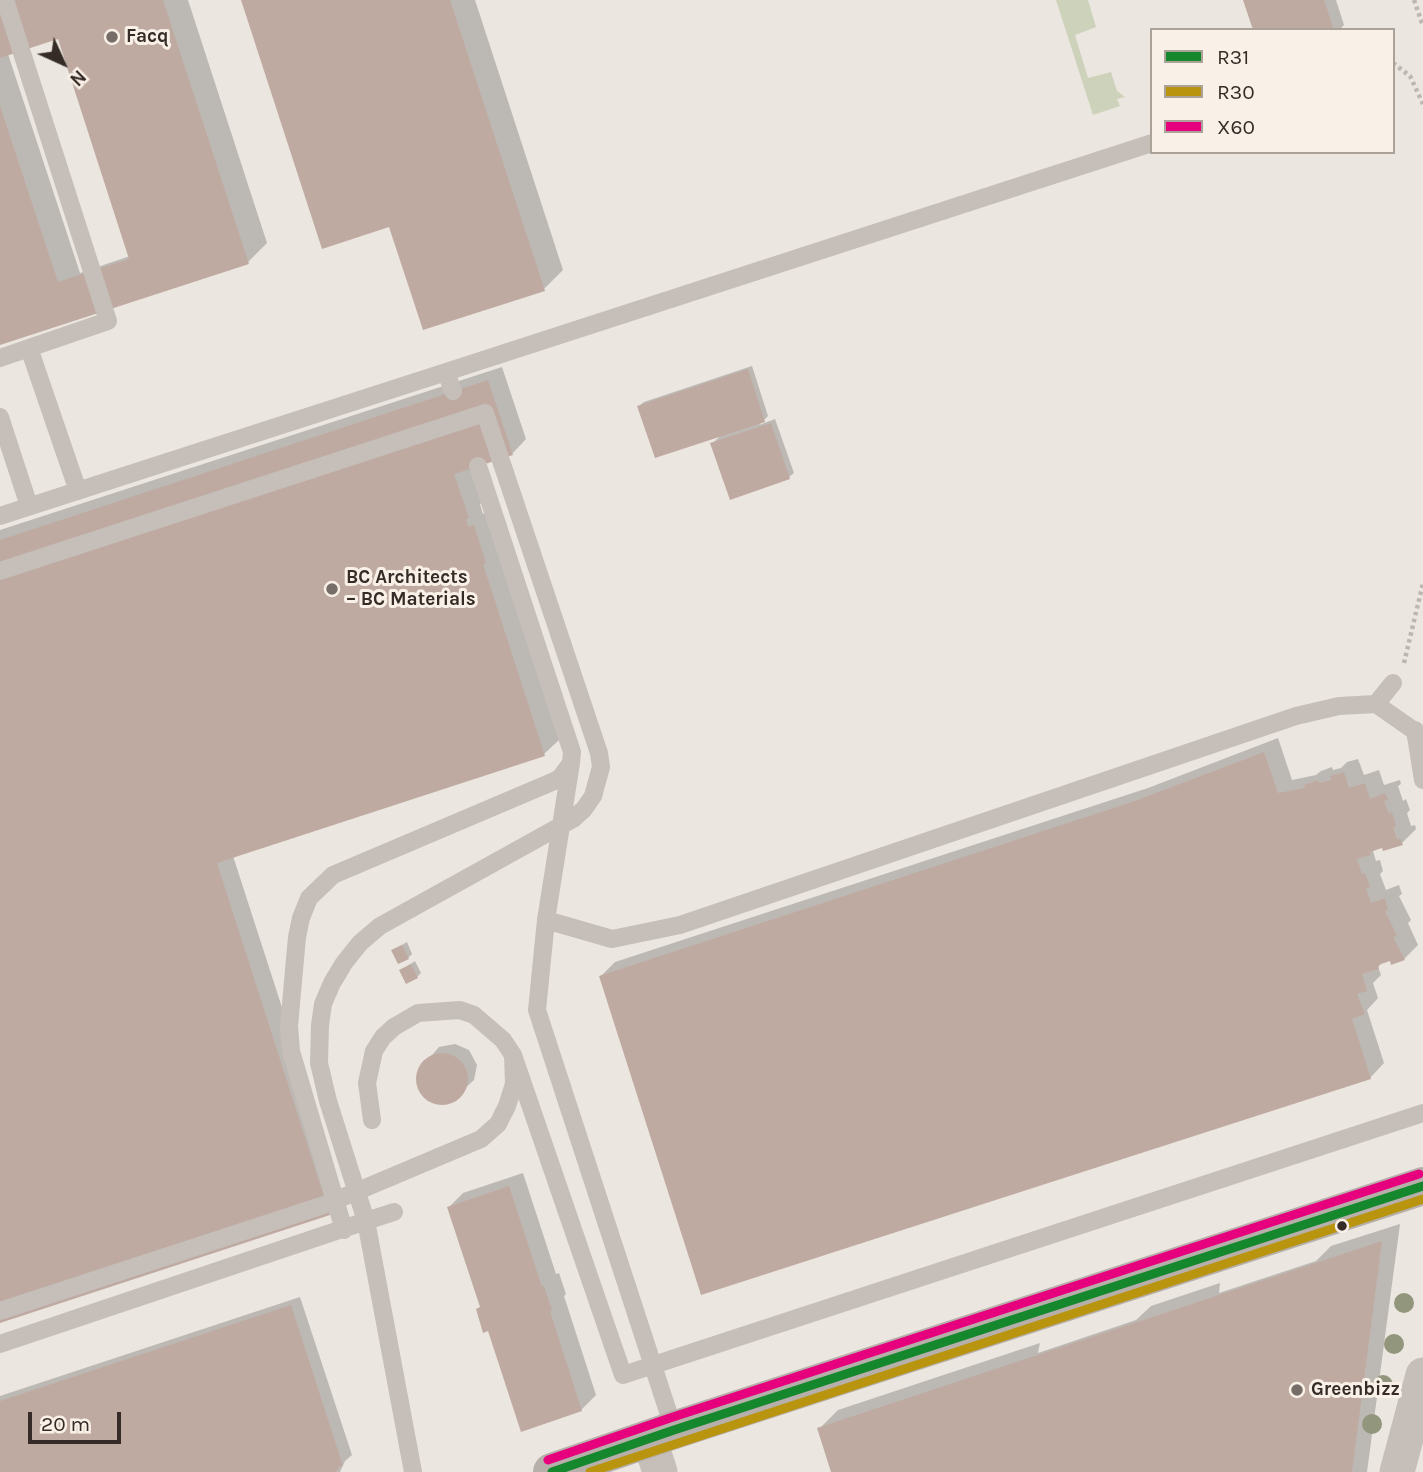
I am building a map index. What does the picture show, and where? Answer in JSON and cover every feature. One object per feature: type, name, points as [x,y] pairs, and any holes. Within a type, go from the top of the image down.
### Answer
[{"type":"street","points":[[552,1472],[661,1446],[1423,1186]]},
{"type":"street","points":[[1397,1472],[1423,1375]]},
{"type":"lane","points":[[0,358],[108,321],[5,0]]},
{"type":"lane","points":[[0,516],[1150,144]]},
{"type":"lane","points":[[29,348],[78,491]]},
{"type":"lane","points":[[446,372],[453,391]]},
{"type":"lane","points":[[0,570],[485,413],[599,753],[601,767],[593,796],[573,819],[380,926],[360,943],[344,963],[323,1004],[318,1055],[328,1101],[366,1221],[413,1472]]},
{"type":"lane","points":[[0,417],[29,506]]},
{"type":"lane","points":[[478,466],[572,752],[546,920],[537,1010],[661,1446]]},
{"type":"lane","points":[[1376,704],[1394,683]]},
{"type":"lane","points":[[546,920],[612,939],[680,925],[1296,716],[1339,706],[1376,704],[1419,734],[1423,780]]},
{"type":"lane","points":[[344,1230],[291,1051],[289,1026],[297,937],[309,898],[333,875],[552,782],[559,778],[571,763]]},
{"type":"lane","points":[[372,1120],[367,1083],[374,1051],[394,1027],[418,1013],[460,1010],[474,1015],[503,1040],[513,1055],[623,1375],[1423,1113]]},
{"type":"lane","points":[[0,1311],[327,1204],[481,1139],[498,1124],[507,1106],[514,1084],[513,1055]]},
{"type":"lane","points":[[0,1344],[394,1212]]},
{"type":"path","points":[[1414,0],[1423,26]]},
{"type":"path","points":[[1395,65],[1410,76],[1423,104]]},
{"type":"path","points":[[1394,683],[1404,665],[1423,583]]},
{"type":"green space","points":[[1056,0],[1088,0],[1096,27],[1075,35],[1088,78],[1111,72],[1117,91],[1125,97],[1117,99],[1120,106],[1093,115]]},
{"type":"building","points":[[12,0],[163,0],[249,264],[0,345],[0,106],[58,282],[129,259],[58,39],[0,58],[0,4]]},
{"type":"building","points":[[241,0],[450,0],[545,291],[423,330],[389,227],[322,249]]},
{"type":"building","points":[[1243,0],[1324,0],[1333,28],[1252,28]]},
{"type":"building","points":[[748,369],[765,422],[655,458],[637,406]]},
{"type":"building","points":[[488,380],[513,455],[454,474],[469,518],[466,519],[468,527],[474,525],[486,563],[483,564],[545,756],[217,863],[330,1215],[0,1323],[0,540]]},
{"type":"building","points":[[771,423],[790,479],[730,500],[710,443]]},
{"type":"building","points":[[1264,752],[1278,793],[1305,788],[1304,785],[1318,780],[1319,783],[1331,780],[1330,776],[1344,772],[1349,788],[1365,783],[1370,799],[1385,793],[1388,800],[1384,801],[1389,814],[1392,812],[1397,840],[1400,838],[1403,845],[1383,851],[1382,848],[1357,859],[1370,887],[1366,888],[1371,903],[1385,898],[1388,910],[1385,911],[1397,936],[1393,937],[1405,960],[1391,965],[1390,961],[1378,965],[1379,969],[1362,974],[1367,991],[1357,994],[1365,1014],[1352,1019],[1371,1079],[701,1295],[599,976],[1132,802]]},
{"type":"building","points":[[402,945],[409,959],[398,964],[391,950]]},
{"type":"building","points":[[411,964],[418,978],[406,984],[399,970]]},
{"type":"building","points":[[442,1053],[452,1055],[460,1061],[466,1069],[466,1089],[460,1097],[452,1103],[442,1105],[432,1103],[424,1097],[418,1089],[416,1079],[418,1069],[424,1061],[432,1055]]},
{"type":"building","points":[[509,1186],[552,1310],[550,1311],[582,1411],[521,1432],[488,1331],[483,1333],[476,1309],[480,1307],[447,1207]]},
{"type":"building","points":[[1382,1241],[1352,1472],[831,1472],[817,1428]]},
{"type":"building","points":[[291,1305],[343,1466],[336,1472],[0,1472],[0,1401]]},
{"type":"transit line","name":"X60","points":[[548,1460],[1419,1174]]},
{"type":"transit line","name":"R31","points":[[552,1472],[1423,1186]]},
{"type":"transit line","name":"R30","points":[[590,1472],[1423,1199]]},
{"type":"place","name":"Facq","points":[[112,37]]},
{"type":"place","name":"BC Architects – BC Materials","points":[[332,589]]},
{"type":"place","name":"Greenbizz","points":[[1297,1390]]}]
